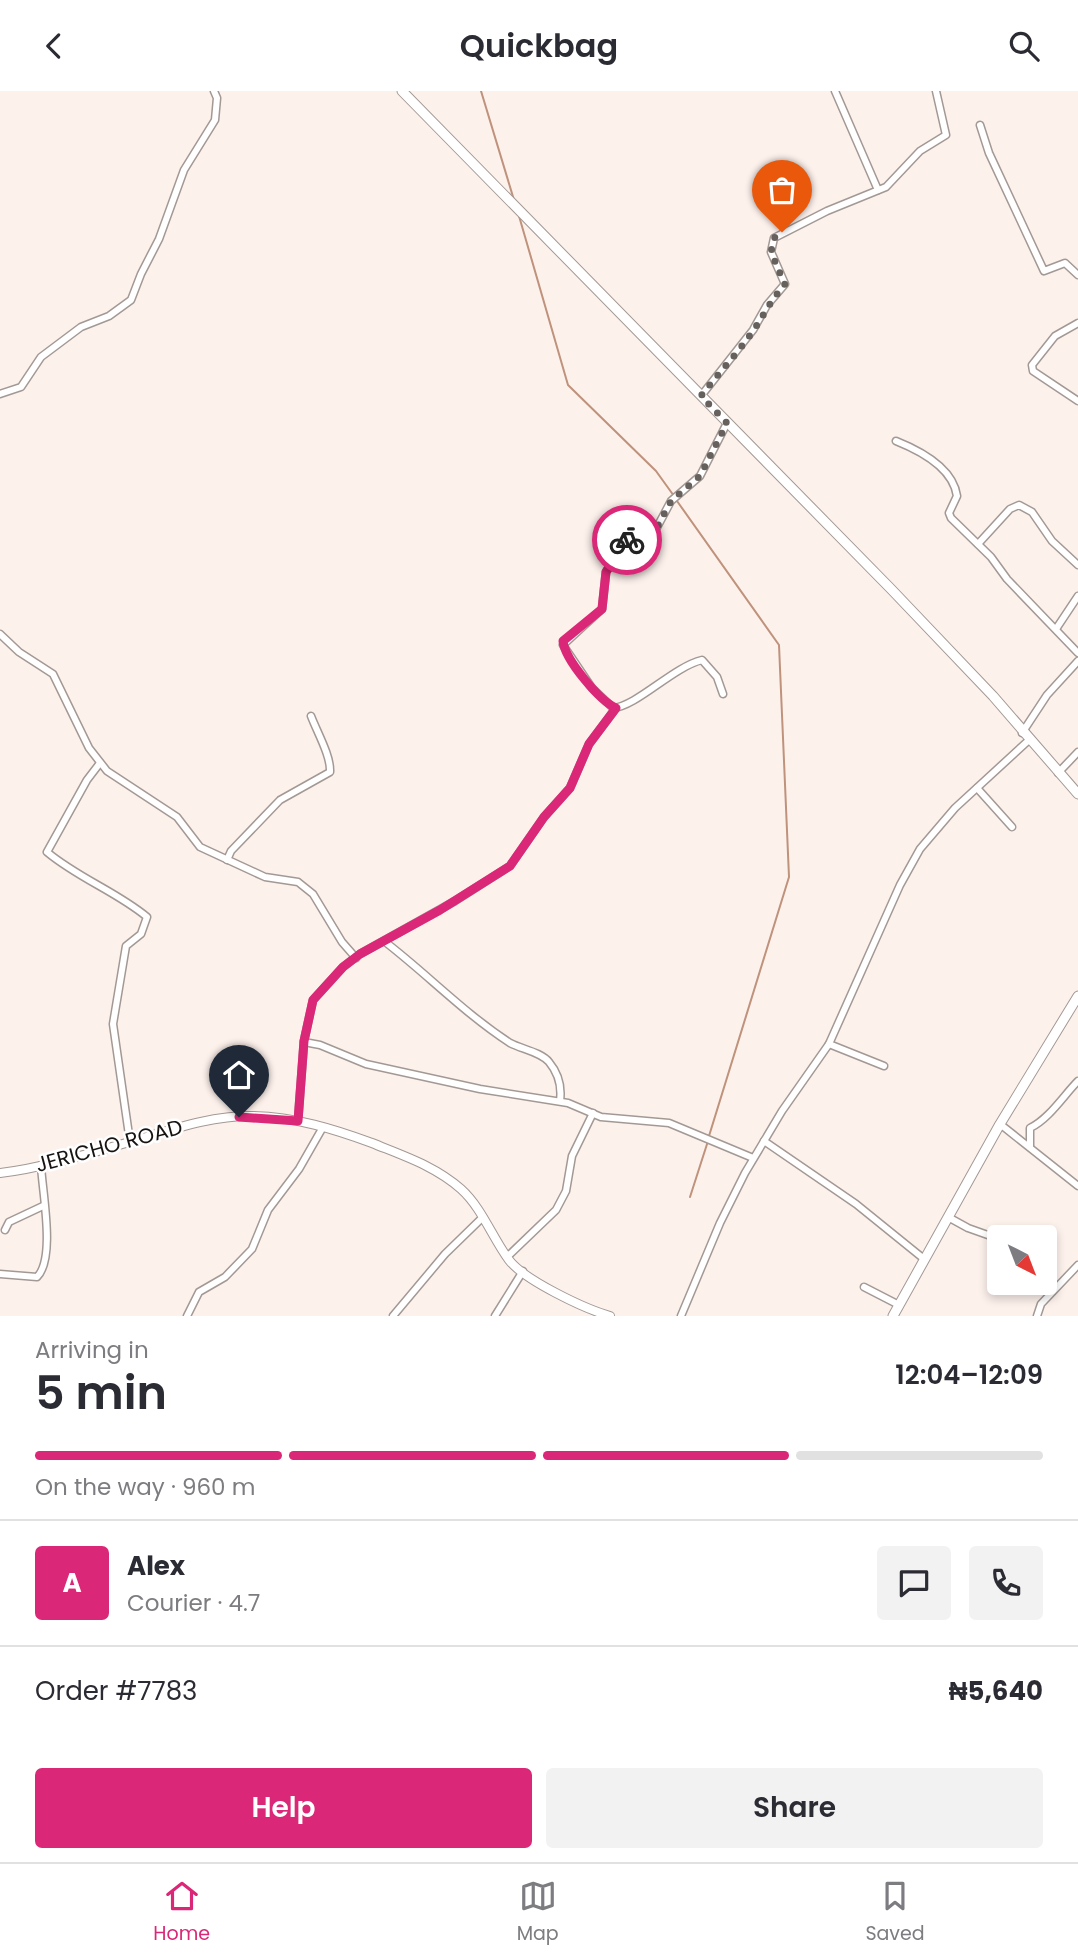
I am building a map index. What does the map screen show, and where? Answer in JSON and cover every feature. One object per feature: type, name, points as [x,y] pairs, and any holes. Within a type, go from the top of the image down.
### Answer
[{"type":"main road","points":[[402,91],[575,264],[946,647],[1078,793]]},
{"type":"main road","points":[[893,1316],[1000,1124],[1078,996]]},
{"type":"street","points":[[0,394],[21,387],[41,356],[131,300],[159,239],[184,170],[215,120],[217,98],[214,91]]},
{"type":"street","points":[[835,91],[878,190]]},
{"type":"street","points":[[701,396],[753,330],[767,305],[785,285],[771,252],[774,238],[827,211],[886,187],[920,151],[946,135],[936,91]]},
{"type":"street","points":[[980,125],[989,153],[1044,271],[1065,263],[1078,275]]},
{"type":"street","points":[[1078,323],[1055,336],[1031,365],[1033,371],[1078,401]]},
{"type":"street","points":[[616,708],[592,688],[568,656],[563,641],[602,609],[606,572],[620,549],[628,539],[649,537],[654,533],[671,501],[700,476],[727,423]]},
{"type":"street","points":[[896,441],[911,447],[946,471],[957,496],[949,513],[951,519],[978,544],[1007,579],[1078,653]]},
{"type":"street","points":[[978,544],[1010,509],[1019,505],[1032,512],[1052,541],[1078,565]]},
{"type":"street","points":[[1056,629],[1078,596]]},
{"type":"street","points":[[0,634],[19,652],[53,674],[89,748],[100,763],[143,796],[162,804],[177,817],[200,847],[265,877],[298,882],[313,894],[342,943],[356,958]]},
{"type":"street","points":[[298,1121],[304,1042],[313,1000],[356,958],[501,873],[517,859],[536,828],[570,788],[589,744],[616,708],[646,692],[662,678],[702,660],[717,677],[723,694]]},
{"type":"street","points":[[1022,733],[1047,695],[1078,661]]},
{"type":"street","points":[[227,860],[231,852],[280,800],[330,772],[327,753],[319,741],[311,716]]},
{"type":"street","points":[[681,1316],[720,1223],[753,1158],[829,1044],[900,885],[920,849],[976,788],[1029,740]]},
{"type":"street","points":[[1058,773],[1078,752]]},
{"type":"street","points":[[100,763],[87,779],[47,852],[70,870],[102,885],[117,899],[130,902],[147,917],[141,934],[126,946],[113,1024],[130,1142]]},
{"type":"street","points":[[976,788],[1012,827]]},
{"type":"street","points":[[384,941],[478,1020],[523,1050],[547,1059],[561,1082],[560,1101]]},
{"type":"street","points":[[304,1042],[320,1045],[366,1063],[480,1089],[560,1101],[601,1117],[669,1123],[753,1158]]},
{"type":"street","points":[[829,1044],[884,1066]]},
{"type":"street","points":[[1030,1147],[1030,1128],[1040,1123],[1066,1089],[1078,1081]]},
{"type":"street","points":[[507,1257],[556,1210],[566,1191],[575,1150],[593,1113]]},
{"type":"street","name":"JERICHO ROAD","points":[[0,1173],[41,1165],[199,1122],[253,1116],[298,1121],[323,1127],[419,1161],[445,1176],[464,1192],[507,1257],[523,1271],[594,1313],[610,1316]]},
{"type":"street","points":[[1000,1124],[1078,1186]]},
{"type":"street","points":[[187,1316],[199,1292],[225,1277],[252,1249],[268,1210],[294,1176],[323,1127]]},
{"type":"street","points":[[764,1141],[856,1205],[924,1259]]},
{"type":"street","points":[[0,1274],[30,1277],[41,1273],[47,1234],[41,1165]]},
{"type":"street","points":[[5,1230],[9,1222],[43,1206]]},
{"type":"street","points":[[393,1316],[445,1254],[483,1217]]},
{"type":"street","points":[[948,1217],[987,1234]]},
{"type":"street","points":[[1037,1316],[1041,1304],[1078,1265]]},
{"type":"street","points":[[495,1316],[523,1271]]},
{"type":"street","points":[[864,1287],[899,1305]]},
{"type":"waterway","points":[[481,91],[514,200]]},
{"type":"waterway","points":[[519,216],[568,385],[656,471],[674,496]]},
{"type":"waterway","points":[[677,501],[779,645],[789,877],[709,1136]]},
{"type":"waterway","points":[[690,1197],[708,1141]]},
{"type":"way so far","points":[[627,540],[649,537],[654,533],[671,501],[700,476],[727,423],[701,396],[753,330],[776,293],[785,285],[771,252],[774,238],[782,232]]},
{"type":"route","points":[[239,1117],[298,1121],[304,1041],[313,1000],[343,967],[360,954],[440,910],[510,866],[544,817],[562,800],[573,783],[578,765],[589,744],[616,708],[592,688],[568,656],[563,641],[602,609],[606,572],[627,540]]}]
